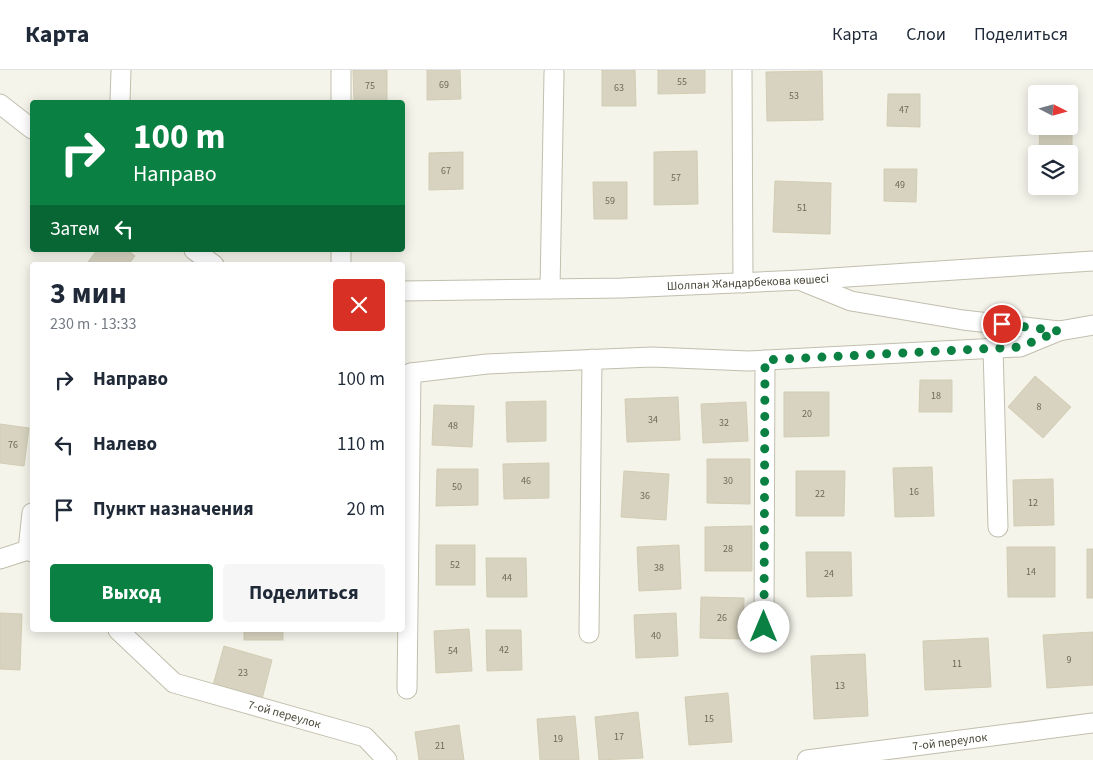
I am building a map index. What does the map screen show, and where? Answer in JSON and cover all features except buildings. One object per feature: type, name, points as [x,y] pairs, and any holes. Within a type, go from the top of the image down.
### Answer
[{"type":"street","points":[[120,100],[121,70]]},
{"type":"street","points":[[340,70],[340,100]]},
{"type":"street","points":[[742,70],[743,282]]},
{"type":"street","points":[[550,289],[554,73]]},
{"type":"street","points":[[0,104],[30,127]]},
{"type":"street","points":[[197,252],[210,262]]},
{"type":"street","name":"Шолпан Жандарбекова көшесі","points":[[405,291],[622,288],[801,280],[1093,262]]},
{"type":"street","points":[[801,280],[851,301],[963,320],[1059,331]]},
{"type":"street","points":[[407,689],[407,375],[487,364],[652,356],[748,361],[1020,347],[1059,331],[1093,325]]},
{"type":"street","points":[[993,348],[998,526]]},
{"type":"street","points":[[589,633],[592,359]]},
{"type":"street","points":[[764,627],[765,360]]},
{"type":"street","points":[[0,559],[30,551]]},
{"type":"street","name":"7-ой переулок","points":[[120,632],[174,683],[365,737],[386,760]]},
{"type":"street","name":"7-ой переулок","points":[[807,760],[1093,723]]},
{"type":"route","points":[[764,627],[765,360],[1020,347],[1059,331],[1002,324]]}]
